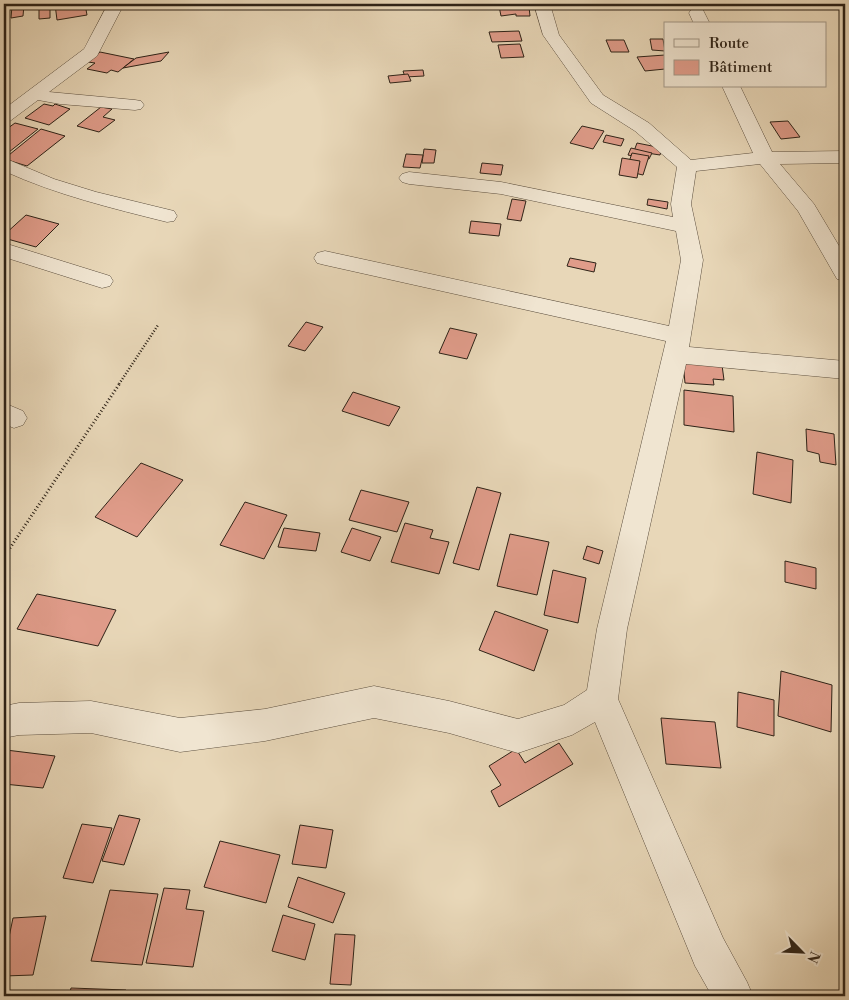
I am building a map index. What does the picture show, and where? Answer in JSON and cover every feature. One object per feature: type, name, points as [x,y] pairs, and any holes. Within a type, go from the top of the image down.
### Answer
[{"type":"street","points":[[4,117],[91,52],[116,4]]},
{"type":"street","points":[[526,4],[543,7],[551,35],[597,99],[642,127],[687,166],[765,158],[845,157]]},
{"type":"street","points":[[732,88],[765,158],[807,208],[845,274]]},
{"type":"street","points":[[34,94],[60,99],[135,105]]},
{"type":"street","points":[[4,164],[47,183],[90,197],[167,216]]},
{"type":"street","points":[[687,166],[681,204],[692,260],[678,345],[612,629],[602,700],[709,952],[733,996]]},
{"type":"street","points":[[409,178],[501,188],[685,226]]},
{"type":"street","points":[[4,250],[102,281]]},
{"type":"street","points":[[325,258],[678,345],[845,370]]},
{"type":"street","points":[[4,722],[92,717],[180,735],[265,724],[374,702],[449,717],[518,736],[572,719],[602,700]]},
{"type":"path","points":[[4,556],[158,325]]},
{"type":"building","points":[[55,4],[85,4],[87,15],[57,20]]},
{"type":"building","points":[[24,5],[23,16],[11,18],[12,6]]},
{"type":"building","points":[[50,6],[50,18],[39,19],[39,7]]},
{"type":"building","points":[[499,6],[529,7],[530,16],[516,16],[516,14],[501,16]]},
{"type":"building","points":[[519,31],[522,41],[492,42],[489,32]]},
{"type":"building","points":[[650,39],[663,39],[664,51],[652,50]]},
{"type":"building","points":[[606,40],[624,40],[629,52],[611,52]]},
{"type":"building","points":[[520,44],[524,57],[501,58],[498,45]]},
{"type":"building","points":[[100,52],[134,59],[118,72],[111,70],[107,73],[87,69],[95,63],[88,62]]},
{"type":"building","points":[[169,52],[161,61],[123,68],[136,58]]},
{"type":"building","points":[[664,55],[664,69],[645,71],[637,57]]},
{"type":"building","points":[[423,70],[424,76],[405,77],[403,71]]},
{"type":"building","points":[[408,74],[411,81],[390,83],[388,76]]},
{"type":"building","points":[[44,104],[53,106],[55,104],[70,109],[49,125],[25,118]]},
{"type":"building","points":[[101,107],[112,109],[103,117],[115,120],[99,132],[77,126]]},
{"type":"building","points":[[788,121],[800,137],[781,139],[770,122]]},
{"type":"building","points":[[15,123],[38,129],[4,156],[4,131]]},
{"type":"building","points":[[582,126],[604,131],[593,149],[570,143]]},
{"type":"building","points":[[41,129],[65,136],[27,166],[4,159]]},
{"type":"building","points":[[606,135],[624,139],[621,146],[603,142]]},
{"type":"building","points":[[637,143],[662,148],[660,155],[634,151]]},
{"type":"building","points":[[631,148],[652,153],[649,159],[628,155]]},
{"type":"building","points":[[424,149],[436,150],[434,163],[422,163]]},
{"type":"building","points":[[632,153],[649,156],[643,175],[626,171]]},
{"type":"building","points":[[406,154],[423,155],[420,168],[403,167]]},
{"type":"building","points":[[622,158],[640,161],[637,178],[619,175]]},
{"type":"building","points":[[482,163],[503,165],[501,175],[480,173]]},
{"type":"building","points":[[512,199],[526,201],[521,221],[507,219]]},
{"type":"building","points":[[648,199],[668,202],[667,209],[647,205]]},
{"type":"building","points":[[26,215],[59,224],[36,247],[4,238],[4,235]]},
{"type":"building","points":[[471,221],[501,224],[499,236],[469,233]]},
{"type":"building","points":[[570,258],[596,263],[594,272],[567,266]]},
{"type":"building","points":[[306,322],[323,327],[305,351],[288,346]]},
{"type":"building","points":[[450,328],[477,334],[467,359],[439,353]]},
{"type":"building","points":[[683,362],[722,365],[724,380],[713,379],[714,385],[685,383]]},
{"type":"building","points":[[684,390],[733,396],[734,432],[684,425]]},
{"type":"building","points":[[353,392],[400,407],[389,426],[342,411]]},
{"type":"building","points":[[806,429],[834,434],[836,465],[820,462],[819,454],[807,451]]},
{"type":"building","points":[[757,452],[793,460],[791,503],[753,494]]},
{"type":"building","points":[[141,463],[183,480],[137,537],[95,517]]},
{"type":"building","points":[[477,487],[501,493],[479,570],[453,563]]},
{"type":"building","points":[[361,490],[409,502],[397,532],[349,520]]},
{"type":"building","points":[[245,502],[287,515],[264,559],[220,545]]},
{"type":"building","points":[[405,523],[433,530],[430,538],[449,542],[439,574],[391,562]]},
{"type":"building","points":[[284,528],[320,533],[316,551],[278,547]]},
{"type":"building","points":[[352,528],[381,537],[370,561],[341,552]]},
{"type":"building","points":[[510,534],[549,542],[537,595],[497,586]]},
{"type":"building","points":[[587,546],[603,551],[599,564],[583,559]]},
{"type":"building","points":[[785,561],[816,568],[816,589],[785,582]]},
{"type":"building","points":[[553,570],[586,578],[578,623],[544,615]]},
{"type":"building","points":[[37,594],[116,610],[98,646],[17,629]]},
{"type":"building","points":[[495,611],[548,630],[534,671],[479,650]]},
{"type":"building","points":[[781,671],[832,685],[831,732],[778,716]]},
{"type":"building","points":[[738,692],[774,700],[774,736],[737,727]]},
{"type":"building","points":[[661,718],[715,722],[721,768],[666,764]]},
{"type":"building","points":[[559,743],[573,764],[499,807],[491,791],[501,785],[489,766],[516,749],[525,763]]},
{"type":"building","points":[[6,750],[55,756],[43,788],[4,784],[4,757]]},
{"type":"building","points":[[119,815],[140,819],[124,865],[102,861]]},
{"type":"building","points":[[82,824],[112,828],[93,883],[63,878]]},
{"type":"building","points":[[300,825],[333,830],[326,868],[292,864]]},
{"type":"building","points":[[220,841],[280,855],[266,903],[204,887]]},
{"type":"building","points":[[298,877],[345,893],[333,923],[288,907]]},
{"type":"building","points":[[164,888],[190,890],[186,909],[204,911],[193,967],[146,963]]},
{"type":"building","points":[[110,890],[158,894],[142,965],[91,961]]},
{"type":"building","points":[[283,915],[315,924],[305,960],[272,951]]},
{"type":"building","points":[[46,916],[33,975],[4,976],[4,961],[13,918]]},
{"type":"building","points":[[335,934],[355,935],[351,985],[330,984]]},
{"type":"building","points":[[71,988],[126,990],[125,996],[69,996]]}]
